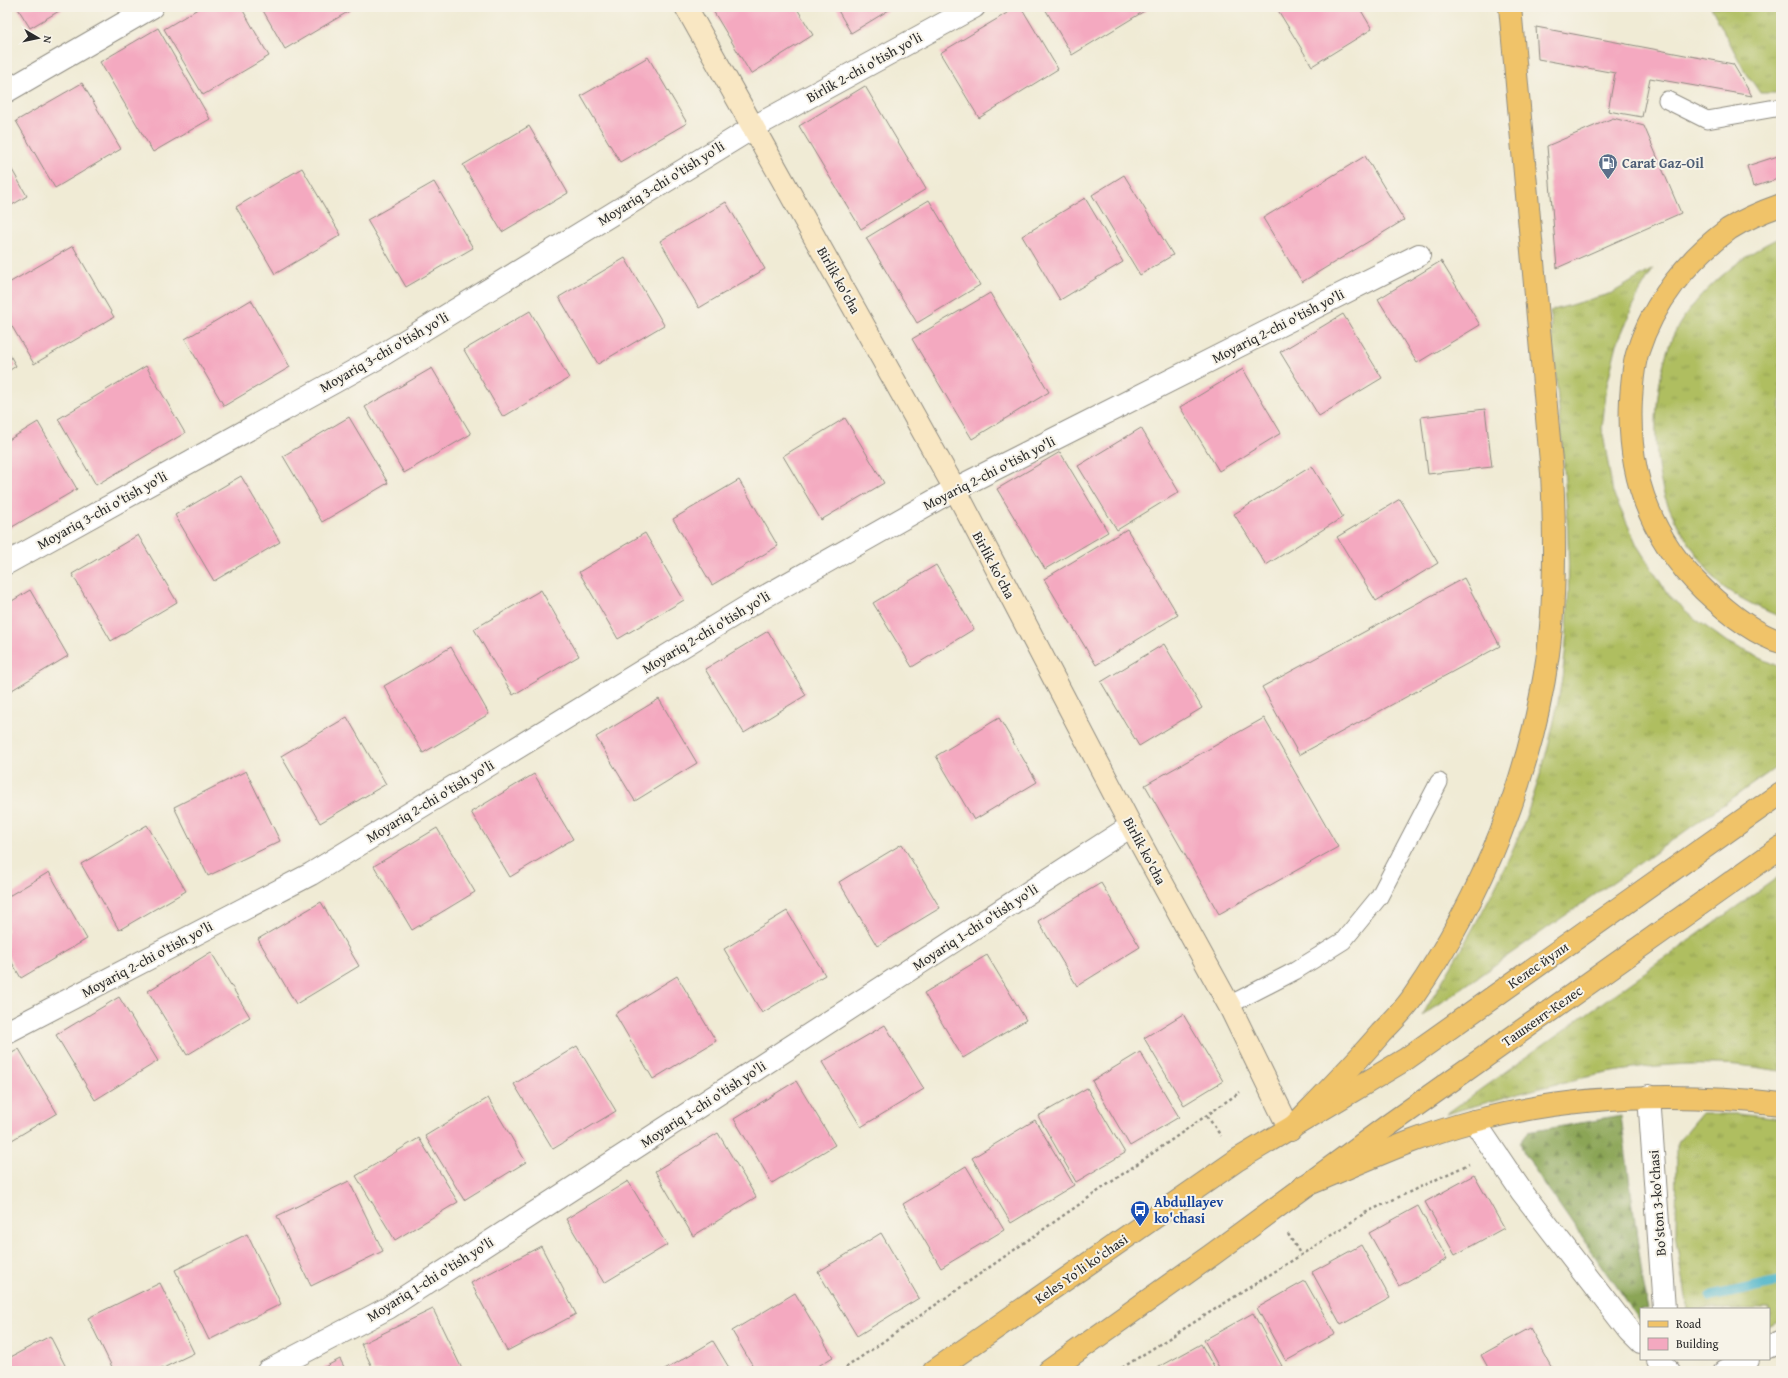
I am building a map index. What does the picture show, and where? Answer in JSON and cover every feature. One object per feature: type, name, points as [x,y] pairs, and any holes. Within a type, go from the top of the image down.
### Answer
[{"type":"main road","points":[[1290,1130],[1351,1067],[1412,999],[1459,924],[1499,836],[1531,743],[1548,653],[1555,532],[1552,473],[1510,7]]},
{"type":"main road","points":[[1781,204],[1761,212],[1730,229],[1699,256],[1671,285],[1652,317],[1638,352],[1632,390],[1630,428],[1640,490],[1653,520],[1668,547],[1691,578],[1715,600],[1769,638],[1781,642]]},
{"type":"main road","name":"Келес йули","points":[[1290,1130],[1406,1059],[1781,793]]},
{"type":"main road","name":"Ташкент-Келес","points":[[1304,1186],[1781,847]]},
{"type":"main road","points":[[1049,1371],[1213,1254],[1304,1186],[1401,1146],[1474,1121],[1559,1105],[1649,1096],[1716,1098],[1781,1104]]},
{"type":"main road","name":"Keles Yoʻli koʻchasi","points":[[934,1371],[1237,1160],[1290,1130]]},
{"type":"street","points":[[7,91],[152,7]]},
{"type":"street","name":"Birlik ko'cha","points":[[686,7],[754,126],[955,489],[1131,826],[1228,1005],[1290,1130]]},
{"type":"street","name":"Birlik 2-chi o'tish yo'li","points":[[754,126],[974,7]]},
{"type":"street","name":"Moyariq 3-chi o'tish yo'li","points":[[7,563],[374,360],[754,126]]},
{"type":"street","name":"Moyariq 2-chi o'tish yo'li","points":[[7,1032],[311,874],[750,605],[955,489],[1419,255]]},
{"type":"street","name":"Moyariq 1-chi o'tish yo'li","points":[[268,1371],[388,1308],[1131,826]]},
{"type":"street","name":"Bo'ston 3-ko'chasi","points":[[1649,1096],[1664,1308]]},
{"type":"street","points":[[1474,1121],[1526,1198],[1629,1331],[1640,1342]]},
{"type":"street","points":[[1770,1348],[1781,1342]]},
{"type":"street","points":[[1658,1360],[1670,1371]]},
{"type":"street","points":[[1675,1360],[1678,1371]]},
{"type":"street","points":[[1725,1371],[1746,1360]]},
{"type":"lane","points":[[1667,100],[1707,120],[1781,107]]},
{"type":"lane","points":[[1228,1005],[1295,971],[1343,941],[1379,897],[1439,782]]},
{"type":"path","points":[[841,1371],[1207,1116],[1263,1075]]},
{"type":"path","points":[[1207,1116],[1221,1136]]},
{"type":"path","points":[[1117,1371],[1365,1213],[1495,1152]]},
{"type":"path","points":[[1286,1232],[1301,1255]]},
{"type":"green space","points":[[1711,7],[1781,7],[1781,93],[1760,93],[1743,68]]},
{"type":"green space","points":[[1781,237],[1781,617],[1739,597],[1717,582],[1681,530],[1668,506],[1660,479],[1657,459],[1656,416],[1658,394],[1667,353],[1673,336],[1681,321],[1705,292],[1735,265],[1766,244]]},
{"type":"green space","points":[[1653,269],[1638,295],[1617,344],[1607,385],[1602,428],[1613,493],[1638,547],[1669,596],[1694,618],[1727,642],[1781,668],[1781,764],[1422,1016],[1482,912],[1512,851],[1533,797],[1550,740],[1556,711],[1565,654],[1569,568],[1562,440],[1550,311],[1612,293]]},
{"type":"green space","points":[[1781,875],[1781,1071],[1725,1064],[1682,1064],[1648,1067],[1580,1078],[1446,1114]]},
{"type":"green space","points":[[1701,1114],[1739,1114],[1781,1119],[1781,1321],[1770,1326],[1770,1308],[1688,1308],[1676,1234],[1677,1143]]},
{"type":"green space","points":[[1621,1116],[1643,1282],[1649,1308],[1640,1308],[1640,1322],[1524,1154],[1520,1142],[1528,1132]]},
{"type":"building","points":[[17,7],[66,7],[30,28]]},
{"type":"building","points":[[201,7],[241,7],[269,56],[203,95],[164,29]]},
{"type":"building","points":[[261,7],[350,7],[351,10],[285,49]]},
{"type":"building","points":[[716,7],[796,7],[813,35],[751,74],[712,9]]},
{"type":"building","points":[[836,7],[894,7],[851,33]]},
{"type":"building","points":[[1017,7],[1021,7],[1058,69],[979,118],[940,53]]},
{"type":"building","points":[[1044,7],[1151,7],[1072,55]]},
{"type":"building","points":[[1276,7],[1359,7],[1372,29],[1312,66]]},
{"type":"building","points":[[1536,27],[1733,64],[1752,96],[1650,78],[1642,117],[1608,111],[1615,73],[1538,59]]},
{"type":"building","points":[[158,28],[210,119],[153,152],[100,62]]},
{"type":"building","points":[[648,57],[687,123],[620,162],[581,96]]},
{"type":"building","points":[[82,83],[121,149],[55,188],[16,121]]},
{"type":"building","points":[[865,86],[926,189],[861,229],[799,126]]},
{"type":"building","name":"Carat Gaz-Oil","points":[[1613,118],[1644,126],[1681,213],[1557,268],[1547,146]]},
{"type":"building","points":[[529,126],[568,193],[502,232],[463,165]]},
{"type":"building","points":[[1781,155],[1781,178],[1753,187],[1747,166]]},
{"type":"building","points":[[1365,156],[1404,220],[1302,282],[1263,218]]},
{"type":"building","points":[[7,161],[27,196],[7,208]]},
{"type":"building","points":[[302,168],[341,235],[275,274],[236,207]]},
{"type":"building","points":[[1124,175],[1173,255],[1140,275],[1092,195]]},
{"type":"building","points":[[434,182],[473,248],[406,287],[367,220]]},
{"type":"building","points":[[1085,198],[1123,262],[1060,300],[1022,236]]},
{"type":"building","points":[[929,200],[980,285],[917,323],[866,238]]},
{"type":"building","points":[[726,202],[765,269],[699,308],[660,241]]},
{"type":"building","points":[[73,246],[114,317],[34,364],[7,318],[7,284]]},
{"type":"building","points":[[625,258],[664,325],[598,364],[559,297]]},
{"type":"building","points":[[1441,261],[1480,325],[1417,363],[1378,299]]},
{"type":"building","points":[[990,293],[1049,392],[972,439],[912,339]]},
{"type":"building","points":[[251,300],[290,367],[224,406],[185,339]]},
{"type":"building","points":[[530,311],[569,378],[503,417],[464,350]]},
{"type":"building","points":[[1343,314],[1382,378],[1319,416],[1280,352]]},
{"type":"building","points":[[7,350],[16,366],[7,372]]},
{"type":"building","points":[[146,366],[185,433],[96,485],[58,419]]},
{"type":"building","points":[[432,368],[471,434],[404,473],[365,407]]},
{"type":"building","points":[[1243,369],[1281,433],[1219,471],[1180,407]]},
{"type":"building","points":[[1485,409],[1492,467],[1428,474],[1421,417]]},
{"type":"building","points":[[349,417],[388,483],[322,522],[283,456]]},
{"type":"building","points":[[845,418],[884,483],[821,520],[783,456]]},
{"type":"building","points":[[38,422],[77,489],[7,530],[7,441]]},
{"type":"building","points":[[1141,428],[1179,492],[1117,530],[1078,466]]},
{"type":"building","points":[[1060,452],[1108,532],[1045,569],[997,489]]},
{"type":"building","points":[[1312,466],[1343,517],[1266,565],[1234,514]]},
{"type":"building","points":[[241,476],[280,542],[214,581],[175,515]]},
{"type":"building","points":[[739,480],[778,546],[712,585],[673,519]]},
{"type":"building","points":[[1400,499],[1438,563],[1376,601],[1337,537]]},
{"type":"building","points":[[1127,529],[1178,615],[1096,665],[1044,579]]},
{"type":"building","points":[[645,533],[684,600],[618,639],[579,572]]},
{"type":"building","points":[[138,535],[177,602],[111,641],[72,574]]},
{"type":"building","points":[[936,565],[974,629],[912,667],[873,603]]},
{"type":"building","points":[[1464,578],[1500,646],[1299,755],[1262,687]]},
{"type":"building","points":[[30,590],[68,656],[7,693],[7,604]]},
{"type":"building","points":[[541,590],[579,656],[513,695],[474,629]]},
{"type":"building","points":[[768,631],[806,695],[744,733],[705,669]]},
{"type":"building","points":[[1164,644],[1202,708],[1139,746],[1101,682]]},
{"type":"building","points":[[451,647],[489,714],[423,753],[384,686]]},
{"type":"building","points":[[659,699],[697,763],[635,801],[596,737]]},
{"type":"building","points":[[347,717],[386,784],[320,823],[281,756]]},
{"type":"building","points":[[999,718],[1037,782],[974,820],[936,756]]},
{"type":"building","points":[[1264,718],[1338,847],[1219,914],[1145,785]]},
{"type":"building","points":[[246,771],[280,841],[208,876],[174,807]]},
{"type":"building","points":[[534,774],[573,839],[510,877],[471,812]]},
{"type":"building","points":[[147,825],[186,891],[119,930],[81,864]]},
{"type":"building","points":[[437,828],[475,892],[412,930],[374,866]]},
{"type":"building","points":[[902,844],[940,908],[877,946],[839,882]]},
{"type":"building","points":[[49,872],[87,939],[21,978],[7,954],[7,897]]},
{"type":"building","points":[[1101,883],[1140,947],[1077,986],[1038,921]]},
{"type":"building","points":[[321,902],[359,966],[296,1004],[258,939]]},
{"type":"building","points":[[787,911],[825,975],[762,1013],[724,949]]},
{"type":"building","points":[[211,952],[250,1017],[187,1055],[148,991]]},
{"type":"building","points":[[987,955],[1026,1020],[963,1058],[924,993]]},
{"type":"building","points":[[677,976],[716,1041],[653,1079],[615,1014]]},
{"type":"building","points":[[119,997],[158,1061],[95,1100],[56,1035]]},
{"type":"building","points":[[1183,1014],[1223,1081],[1184,1105],[1144,1038]]},
{"type":"building","points":[[885,1025],[924,1089],[861,1127],[822,1062]]},
{"type":"building","points":[[577,1046],[616,1111],[553,1149],[514,1084]]},
{"type":"building","points":[[19,1049],[57,1113],[7,1143],[7,1056]]},
{"type":"building","points":[[1140,1052],[1179,1117],[1130,1146],[1092,1081]]},
{"type":"building","points":[[796,1081],[835,1145],[772,1183],[734,1119]]},
{"type":"building","points":[[1087,1088],[1125,1153],[1076,1182],[1038,1116]]},
{"type":"building","points":[[488,1098],[526,1162],[464,1200],[425,1136]]},
{"type":"building","points":[[1035,1120],[1074,1185],[1011,1223],[972,1158]]},
{"type":"building","points":[[718,1133],[756,1197],[693,1236],[655,1171]]},
{"type":"building","points":[[419,1138],[458,1202],[395,1240],[356,1176]]},
{"type":"building","points":[[966,1166],[1004,1230],[941,1268],[903,1204]]},
{"type":"building","points":[[1474,1175],[1504,1228],[1455,1255],[1425,1202]]},
{"type":"building","points":[[349,1181],[383,1251],[311,1286],[277,1216]]},
{"type":"building","points":[[628,1181],[667,1245],[604,1283],[566,1219]]},
{"type":"building","points":[[1418,1206],[1447,1259],[1399,1286],[1369,1233]]},
{"type":"building","points":[[881,1233],[919,1298],[857,1336],[818,1272]]},
{"type":"building","points":[[247,1234],[281,1304],[209,1340],[175,1270]]},
{"type":"building","points":[[1361,1245],[1390,1298],[1341,1325],[1312,1272]]},
{"type":"building","points":[[541,1246],[576,1314],[507,1351],[471,1283]]},
{"type":"building","points":[[1305,1281],[1335,1334],[1286,1361],[1257,1308]]},
{"type":"building","points":[[160,1283],[194,1353],[157,1371],[114,1371],[88,1318]]},
{"type":"building","points":[[795,1293],[833,1357],[810,1371],[756,1371],[732,1331]]},
{"type":"building","points":[[433,1309],[463,1371],[374,1371],[361,1344]]},
{"type":"building","points":[[1253,1313],[1282,1366],[1272,1371],[1221,1371],[1204,1340]]},
{"type":"building","points":[[1530,1328],[1554,1371],[1490,1371],[1481,1355]]},
{"type":"building","points":[[50,1336],[68,1371],[7,1371],[7,1359]]},
{"type":"building","points":[[713,1341],[731,1371],[663,1371]]},
{"type":"building","points":[[1201,1344],[1216,1371],[1152,1371]]},
{"type":"building","points":[[340,1359],[346,1371],[317,1371]]},
{"type":"waterway","points":[[1710,1297],[1781,1281]]},
{"type":"place","name":"Carat Gaz-Oil","points":[[1608,180]]},
{"type":"place","name":"Abdullayev ko'chasi","points":[[1140,1227]]}]
